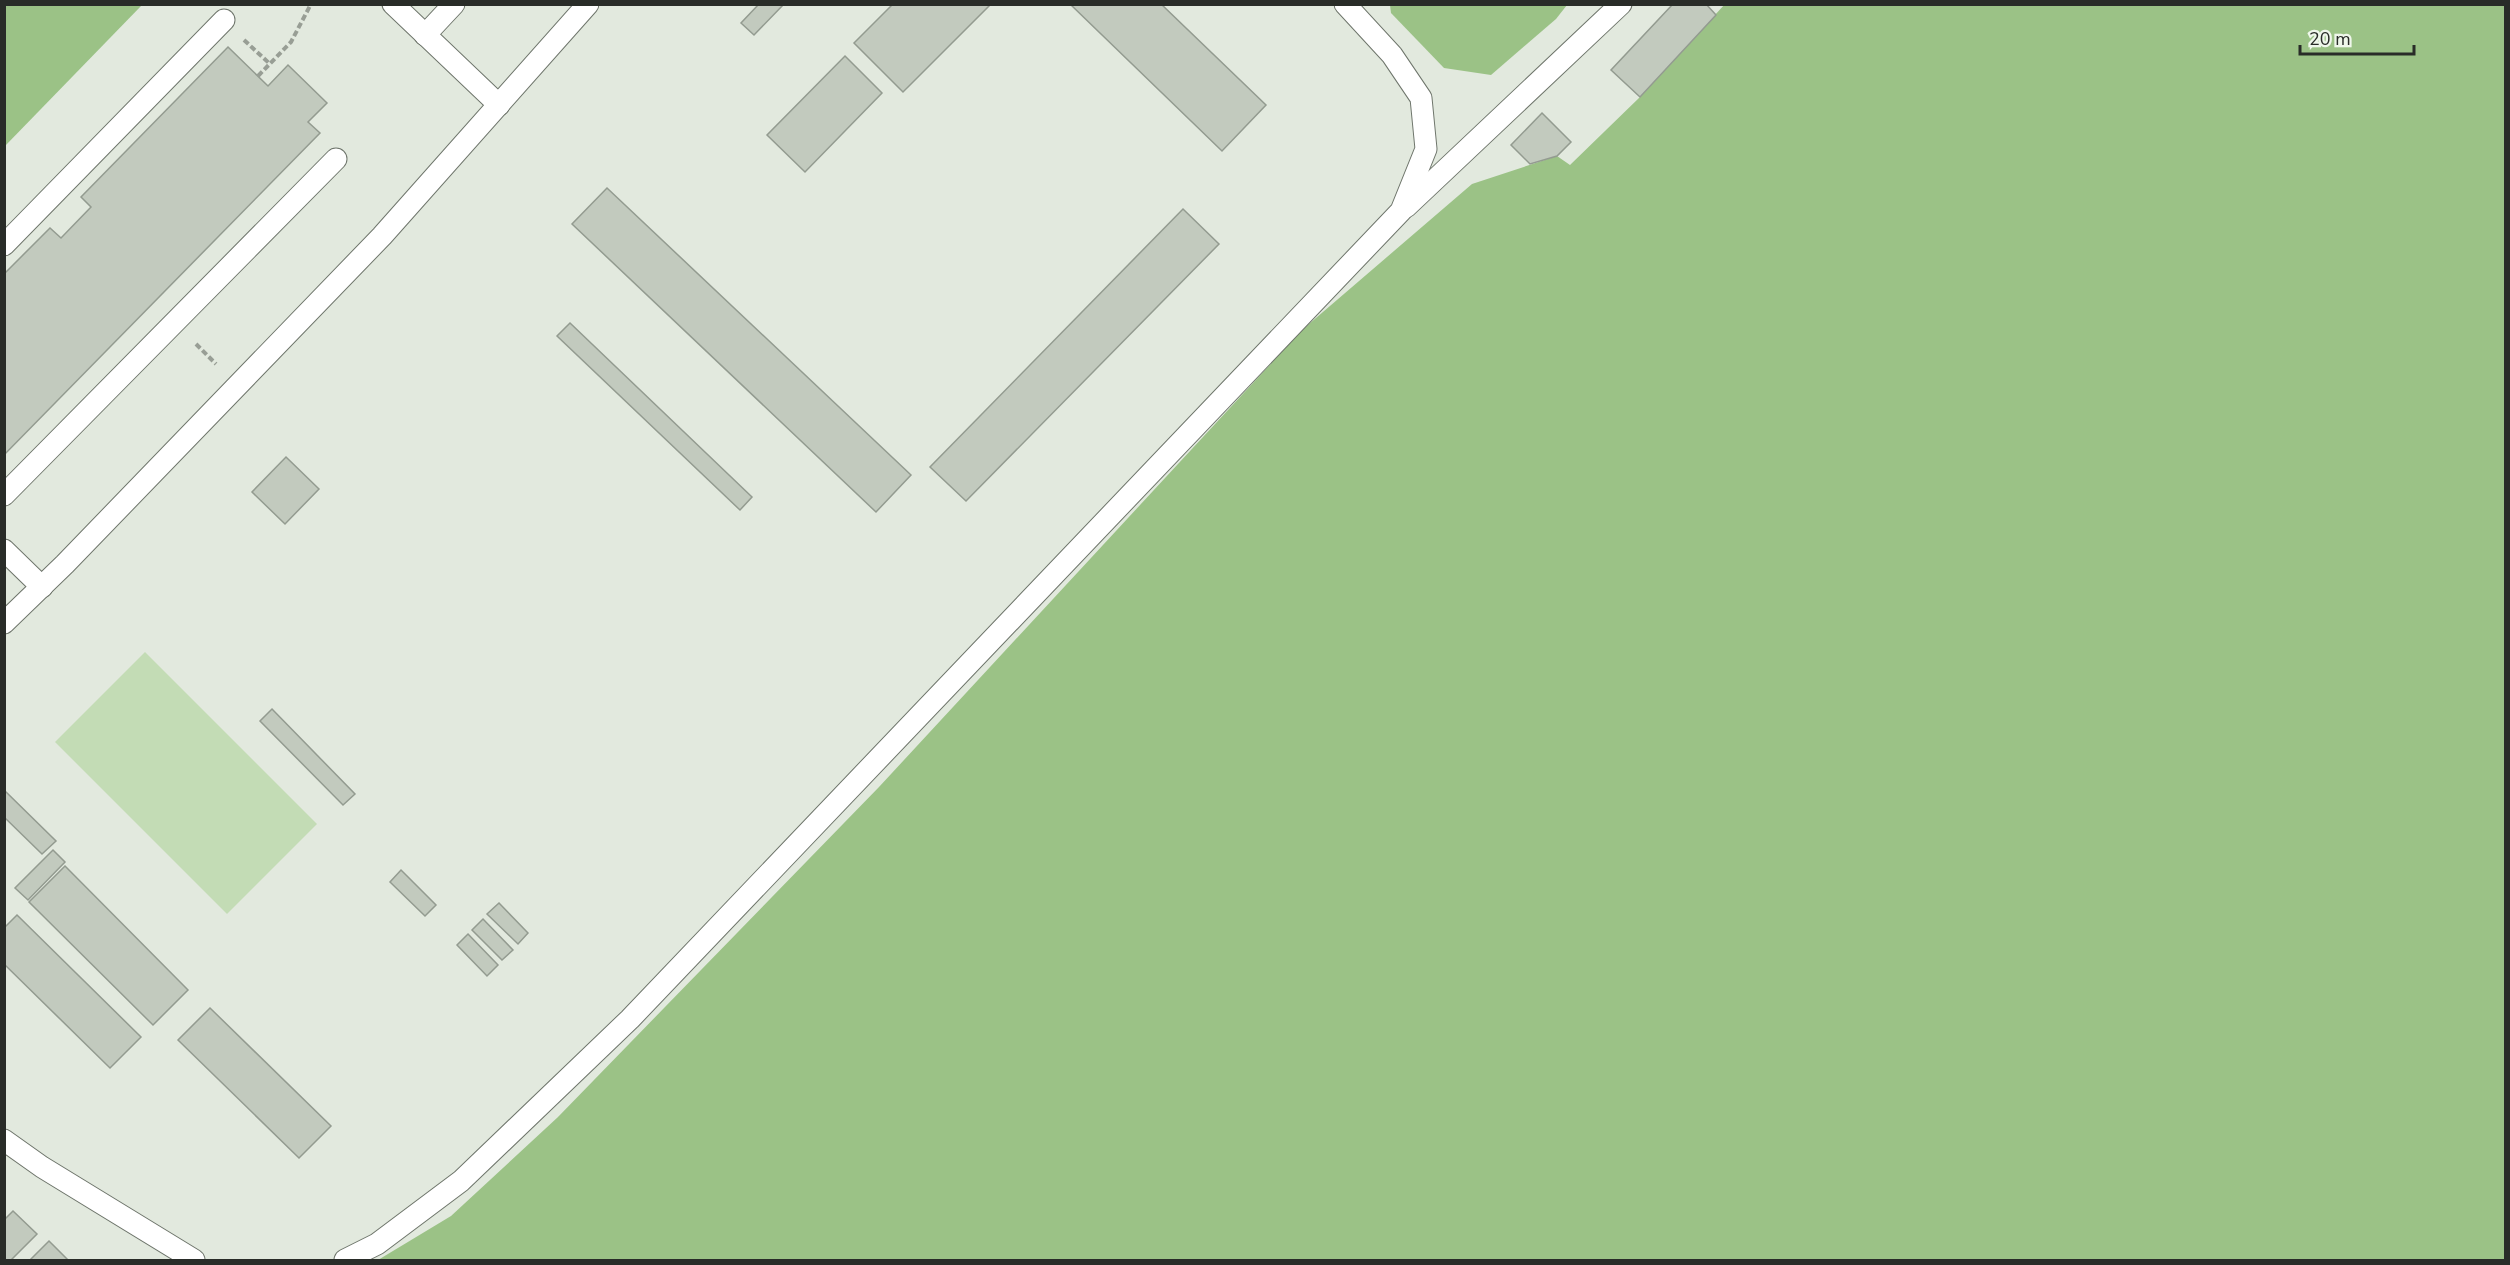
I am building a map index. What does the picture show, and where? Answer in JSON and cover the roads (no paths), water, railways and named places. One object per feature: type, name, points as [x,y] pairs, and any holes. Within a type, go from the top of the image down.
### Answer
[{"type":"lane","points":[[393,4],[499,105]]},
{"type":"lane","points":[[425,35],[454,4]]},
{"type":"lane","points":[[4,623],[42,587],[382,236],[588,4]]},
{"type":"lane","points":[[1345,4],[1392,55],[1421,98],[1426,149],[1401,211]]},
{"type":"lane","points":[[345,1260],[377,1244],[461,1181],[630,1019],[1401,211],[1621,4]]},
{"type":"lane","points":[[4,244],[224,20]]},
{"type":"lane","points":[[4,495],[336,159]]},
{"type":"lane","points":[[4,550],[42,587]]},
{"type":"lane","points":[[4,1140],[82,1192],[194,1260]]}]
